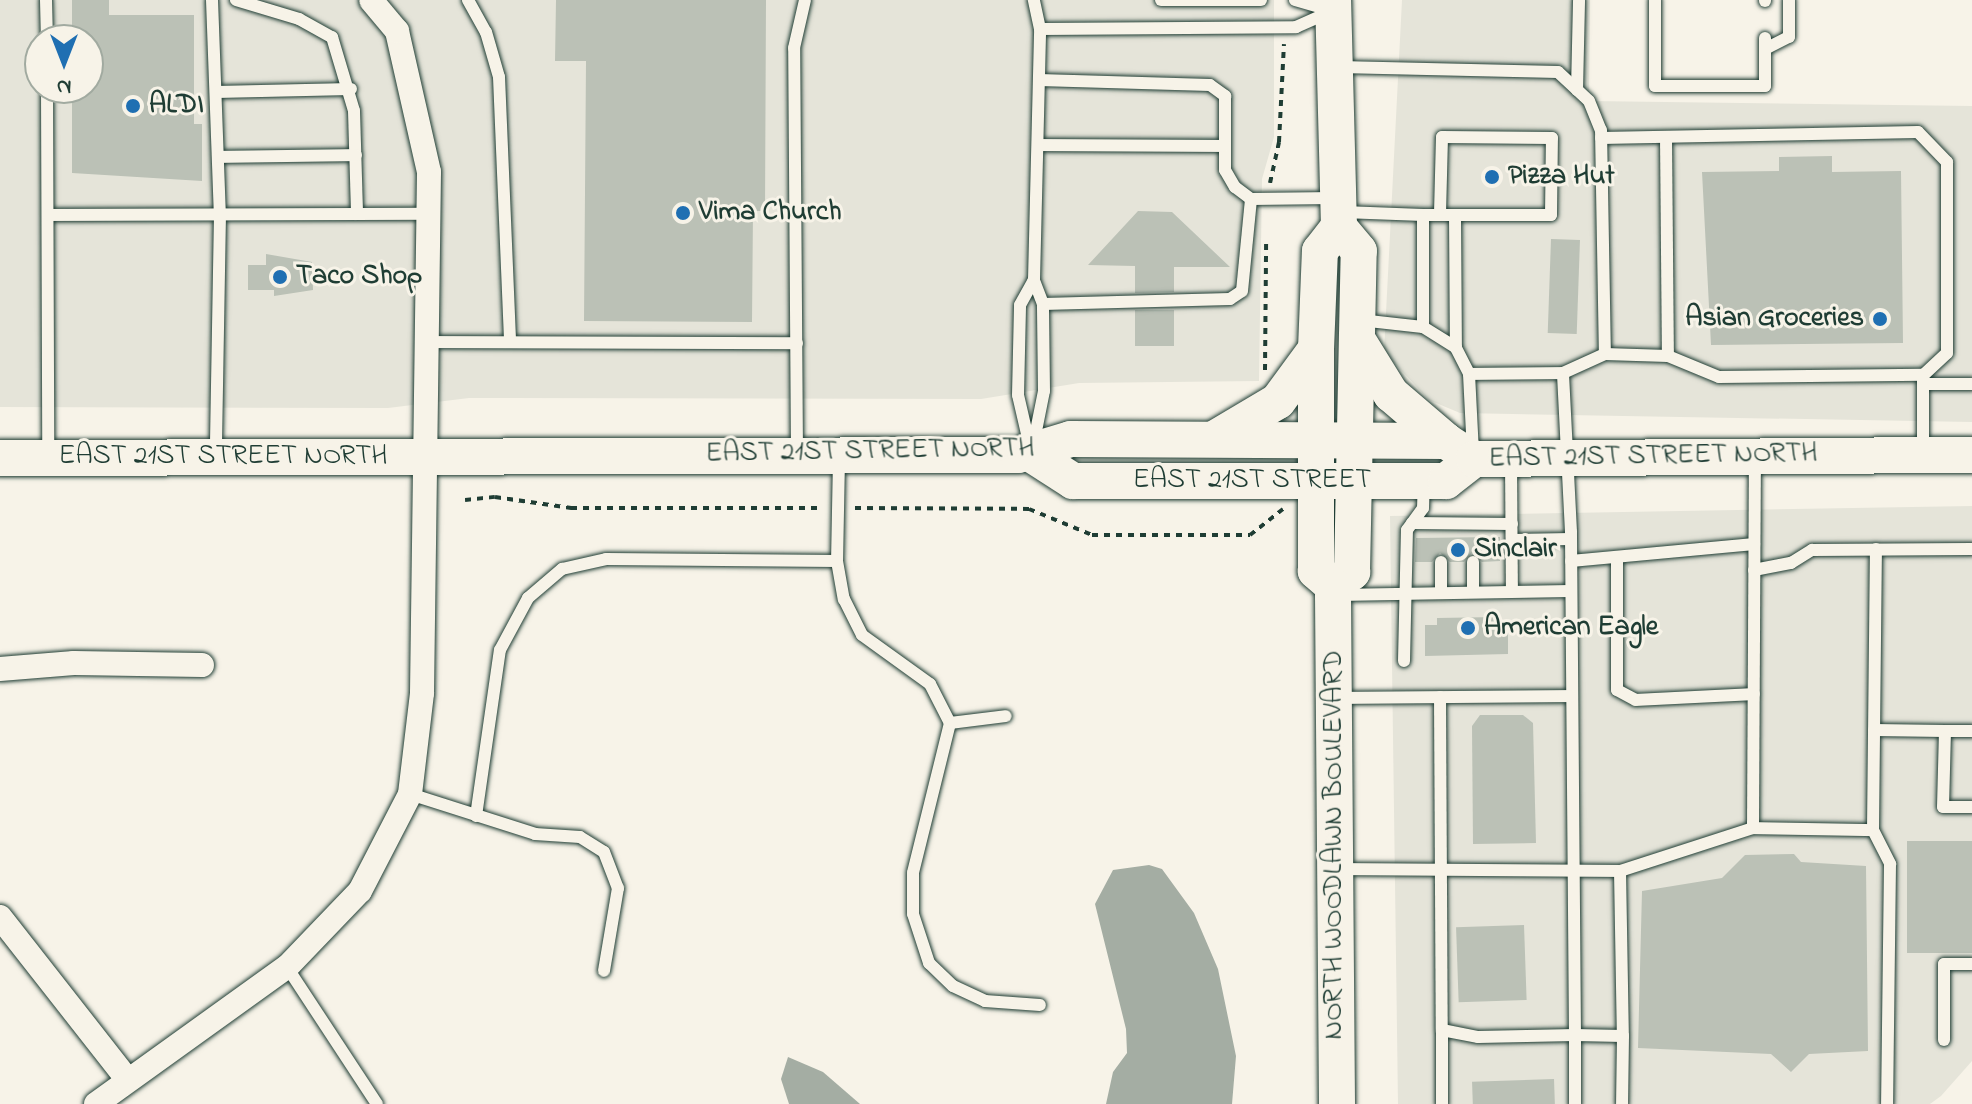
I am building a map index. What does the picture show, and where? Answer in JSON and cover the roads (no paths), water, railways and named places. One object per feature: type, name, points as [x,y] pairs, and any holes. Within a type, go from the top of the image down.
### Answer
[{"type":"main road","points":[[1333,6],[1337,67],[1338,212],[1359,251],[1352,572],[1333,591]]},
{"type":"main road","name":"NORTH WOODLAWN BOULEVARD","points":[[1337,1104],[1333,591],[1316,571],[1316,349],[1320,251],[1338,212]]},
{"type":"main road","points":[[1357,330],[1391,394],[1460,450]]},
{"type":"main road","points":[[1212,440],[1278,401],[1316,349]]},
{"type":"main road","name":"EAST 21ST STREET NORTH","points":[[0,458],[1031,454],[1071,439],[1355,440],[1511,458],[1972,455]]},
{"type":"main road","name":"EAST 21ST STREET","points":[[1031,454],[1073,481],[1354,482],[1453,479],[1460,450]]},
{"type":"street","points":[[96,1104],[287,967],[360,891],[410,794],[422,693],[422,456],[429,172],[397,31],[371,0]]},
{"type":"street","points":[[0,669],[74,663],[202,665]]},
{"type":"street","points":[[0,917],[128,1080]]},
{"type":"lane","points":[[46,0],[47,24]]},
{"type":"lane","points":[[212,0],[220,214],[216,457]]},
{"type":"lane","points":[[236,0],[299,19],[332,37],[351,89],[357,214]]},
{"type":"lane","points":[[468,0],[486,32],[499,77],[510,342]]},
{"type":"lane","points":[[797,456],[794,48],[805,0]]},
{"type":"lane","points":[[1031,454],[1044,391],[1043,304],[1034,280],[1040,29],[1034,0]]},
{"type":"lane","points":[[1161,0],[1261,0]]},
{"type":"lane","points":[[1177,0],[1177,28]]},
{"type":"lane","points":[[1295,0],[1333,6]]},
{"type":"lane","points":[[1577,90],[1579,0]]},
{"type":"lane","points":[[1655,0],[1655,86],[1765,86],[1765,43],[1789,37],[1789,0]]},
{"type":"lane","points":[[1040,29],[1296,27],[1333,6]]},
{"type":"lane","points":[[1337,67],[1558,72],[1589,101],[1601,138],[1605,354]]},
{"type":"lane","points":[[1039,80],[1210,85],[1225,96],[1225,170],[1251,199],[1338,212],[1423,215],[1440,215],[1551,215],[1552,138],[1442,137],[1440,215]]},
{"type":"lane","points":[[216,92],[351,89]]},
{"type":"lane","points":[[47,104],[48,457]]},
{"type":"lane","points":[[1601,138],[1918,132],[1947,162],[1947,353],[1923,380],[1923,455]]},
{"type":"lane","points":[[1666,137],[1668,356]]},
{"type":"lane","points":[[1039,145],[1225,146]]},
{"type":"lane","points":[[218,157],[356,155]]},
{"type":"lane","points":[[1043,304],[1230,299],[1242,291],[1247,270],[1251,199]]},
{"type":"lane","points":[[48,215],[428,214]]},
{"type":"lane","points":[[1423,215],[1423,327]]},
{"type":"lane","points":[[1455,215],[1456,348],[1469,374],[1460,450]]},
{"type":"lane","points":[[1031,454],[1018,380],[1020,305],[1034,280]]},
{"type":"lane","points":[[1357,330],[1423,327],[1456,348]]},
{"type":"lane","points":[[425,342],[797,343]]},
{"type":"lane","points":[[1469,374],[1563,373],[1605,354],[1668,356],[1719,377],[1923,380],[1972,384]]},
{"type":"lane","points":[[1563,373],[1571,539],[1569,870],[1575,1104]]},
{"type":"lane","points":[[1753,828],[1755,455]]},
{"type":"lane","points":[[839,456],[837,561],[844,599],[862,635],[930,684],[950,723],[913,873],[913,914],[929,963],[953,986],[985,1001],[1040,1005]]},
{"type":"lane","points":[[1511,458],[1512,590]]},
{"type":"lane","points":[[1404,661],[1405,590],[1412,523],[1423,508],[1424,481]]},
{"type":"lane","points":[[1412,523],[1512,524]]},
{"type":"lane","points":[[1441,523],[1441,538]]},
{"type":"lane","points":[[1472,524],[1473,538]]},
{"type":"lane","points":[[1513,540],[1571,539]]},
{"type":"lane","points":[[1571,561],[1754,544]]},
{"type":"lane","points":[[1876,549],[1873,830],[1890,864],[1887,1104]]},
{"type":"lane","points":[[1754,570],[1791,563],[1812,550],[1972,549]]},
{"type":"lane","points":[[1617,557],[1617,690],[1636,700],[1754,694]]},
{"type":"lane","points":[[476,816],[500,650],[528,598],[562,569],[606,559],[837,561]]},
{"type":"lane","points":[[1441,562],[1441,591]]},
{"type":"lane","points":[[1473,562],[1473,591]]},
{"type":"lane","points":[[1333,591],[1570,591]]},
{"type":"lane","points":[[1334,698],[1570,696]]},
{"type":"lane","points":[[1440,697],[1442,1104]]},
{"type":"lane","points":[[950,723],[1006,716]]},
{"type":"lane","points":[[1874,730],[1972,731]]},
{"type":"lane","points":[[1945,731],[1943,807],[1972,807]]},
{"type":"lane","points":[[410,794],[535,834],[580,837],[604,852],[618,888],[604,971]]},
{"type":"lane","points":[[1335,869],[1620,871],[1753,828],[1873,830]]},
{"type":"lane","points":[[1620,871],[1622,1104]]},
{"type":"lane","points":[[1944,1040],[1944,964],[1972,964]]},
{"type":"lane","points":[[287,967],[377,1104]]},
{"type":"lane","points":[[1442,1030],[1478,1037],[1623,1036]]},
{"type":"place","name":"ALDI","points":[[133,106]]},
{"type":"place","name":"Pizza Hut","points":[[1492,177]]},
{"type":"place","name":"Vima Church","points":[[683,213]]},
{"type":"place","name":"Taco Shop","points":[[280,277]]},
{"type":"place","name":"Asian Groceries","points":[[1880,319]]},
{"type":"place","name":"Sinclair","points":[[1458,550]]},
{"type":"place","name":"American Eagle","points":[[1468,628]]}]
